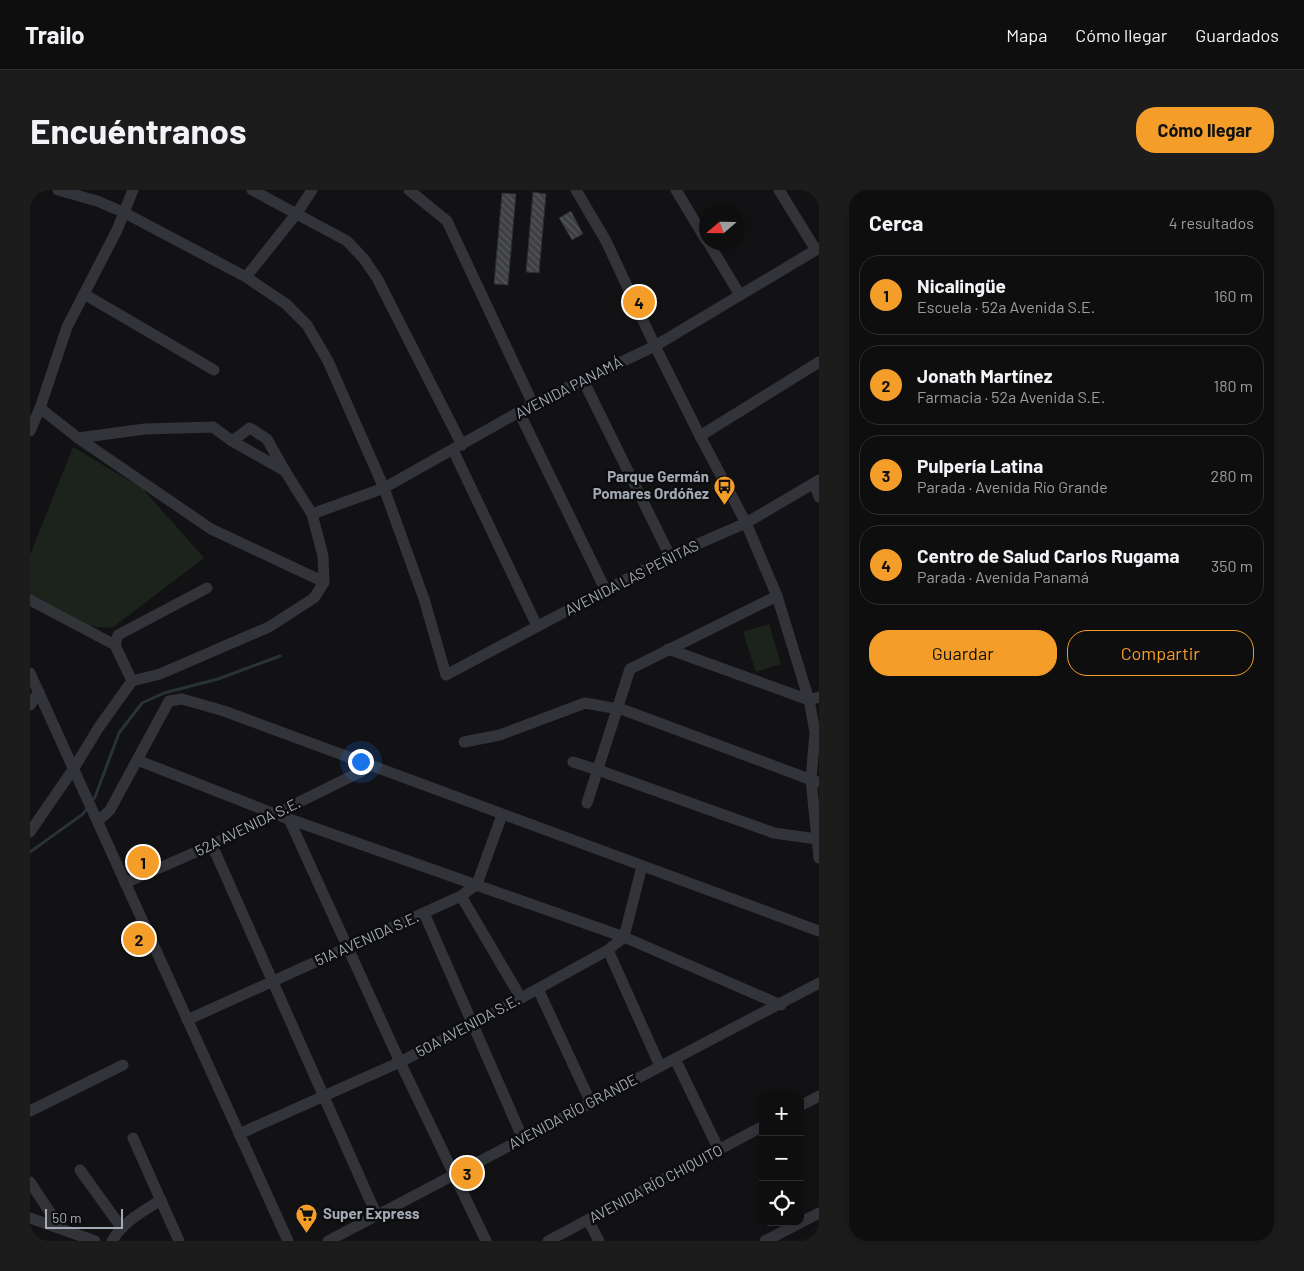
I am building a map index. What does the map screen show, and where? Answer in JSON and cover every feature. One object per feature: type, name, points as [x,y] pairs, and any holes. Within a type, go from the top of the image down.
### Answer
[{"type":"street","points":[[58,190],[97,201],[123,212],[246,277],[286,304],[307,325],[328,361],[384,488]]},
{"type":"street","points":[[30,431],[68,327],[117,230],[133,190]]},
{"type":"street","points":[[252,190],[347,241],[364,259],[377,278],[457,448],[537,626]]},
{"type":"street","points":[[246,277],[297,213],[312,190]]},
{"type":"street","points":[[409,190],[447,221],[533,404]]},
{"type":"street","points":[[576,190],[606,241],[655,346],[746,523],[776,596],[814,699],[815,782],[819,858]]},
{"type":"street","points":[[676,190],[699,228]]},
{"type":"street","points":[[779,190],[818,249]]},
{"type":"street","name":"AVENIDA PANAMÁ","points":[[312,514],[384,488],[533,404],[655,346],[818,249]]},
{"type":"street","points":[[712,250],[740,295]]},
{"type":"street","points":[[84,294],[214,370]]},
{"type":"street","points":[[700,436],[819,362]]},
{"type":"street","points":[[583,380],[670,556]]},
{"type":"street","points":[[40,408],[78,438],[211,529],[324,582]]},
{"type":"street","points":[[519,412],[606,591]]},
{"type":"street","points":[[78,438],[145,429],[213,427],[232,442],[285,470]]},
{"type":"street","points":[[30,832],[74,768],[99,726],[132,681],[160,674],[269,627],[314,598],[324,582],[324,556],[312,514],[268,439],[250,428],[232,442]]},
{"type":"street","points":[[816,482],[819,497]]},
{"type":"street","name":"AVENIDA LAS PEÑITAS","points":[[384,488],[424,600],[446,675],[670,556],[746,523],[816,482]]},
{"type":"street","points":[[115,645],[118,635],[207,588]]},
{"type":"street","points":[[587,803],[630,669],[776,596]]},
{"type":"street","points":[[30,600],[115,645],[132,681]]},
{"type":"street","points":[[668,649],[814,699]]},
{"type":"street","points":[[30,673],[288,1241]]},
{"type":"street","points":[[30,705],[39,692]]},
{"type":"street","points":[[98,821],[110,810],[168,701],[182,699],[224,711],[368,766],[819,931]]},
{"type":"street","points":[[464,742],[500,735],[585,703],[617,709],[815,782]]},
{"type":"street","points":[[137,760],[275,814],[624,937],[781,1005]]},
{"type":"street","points":[[573,762],[774,833],[817,839]]},
{"type":"street","name":"52A AVENIDA S.E.","points":[[125,883],[212,845],[360,772],[368,766]]},
{"type":"street","points":[[477,884],[502,815]]},
{"type":"street","points":[[289,819],[400,1062],[486,1241]]},
{"type":"street","points":[[212,845],[377,1216]]},
{"type":"street","points":[[624,937],[642,866]]},
{"type":"street","name":"51A AVENIDA S.E.","points":[[187,1020],[461,896],[477,884]]},
{"type":"street","points":[[461,896],[521,998]]},
{"type":"street","points":[[424,913],[523,1139]]},
{"type":"street","name":"50A AVENIDA S.E.","points":[[239,1134],[400,1062],[474,1024],[608,950],[624,937]]},
{"type":"street","points":[[608,950],[660,1066]]},
{"type":"street","name":"AVENIDA RÍO GRANDE","points":[[328,1241],[660,1066],[781,1005],[819,983]]},
{"type":"street","points":[[538,989],[591,1103]]},
{"type":"street","points":[[675,1059],[719,1150]]},
{"type":"street","points":[[30,1111],[123,1065]]},
{"type":"street","points":[[804,1104],[819,1096]]},
{"type":"street","name":"AVENIDA RÍO CHIQUITO","points":[[548,1241],[759,1128]]},
{"type":"street","points":[[133,1138],[179,1241]]},
{"type":"street","points":[[80,1170],[121,1227]]},
{"type":"street","points":[[30,1182],[55,1220],[56,1227]]},
{"type":"street","points":[[112,1241],[121,1227],[161,1200]]},
{"type":"street","points":[[765,1241],[819,1213]]},
{"type":"street","points":[[30,1218],[95,1241]]},
{"type":"street","points":[[588,1220],[599,1241]]},
{"type":"shaded area","points":[[73,447],[143,489],[204,558],[112,628],[83,626],[30,599],[30,555]]},
{"type":"shaded area","points":[[769,624],[781,664],[756,672],[743,632]]},
{"type":"building","points":[[533,192],[546,194],[539,273],[526,272]]},
{"type":"building","points":[[502,193],[516,194],[508,285],[494,284]]},
{"type":"building","points":[[571,211],[583,234],[572,240],[559,218]]},
{"type":"waterway","points":[[91,802],[95,797],[119,733],[142,703],[164,693],[218,679],[280,656]]},
{"type":"waterway","points":[[30,852],[83,814],[88,807]]},
{"type":"place","name":"Centro de Salud Carlos Rugama","points":[[639,302]]},
{"type":"place","name":"Parque Germán Pomares Ordóñez","points":[[725,505]]},
{"type":"place","name":"Nicalingüe","points":[[143,862]]},
{"type":"place","name":"Jonath Martínez","points":[[139,939]]},
{"type":"place","name":"Pulpería Latina","points":[[467,1173]]},
{"type":"place","name":"Super Express","points":[[307,1233]]}]
